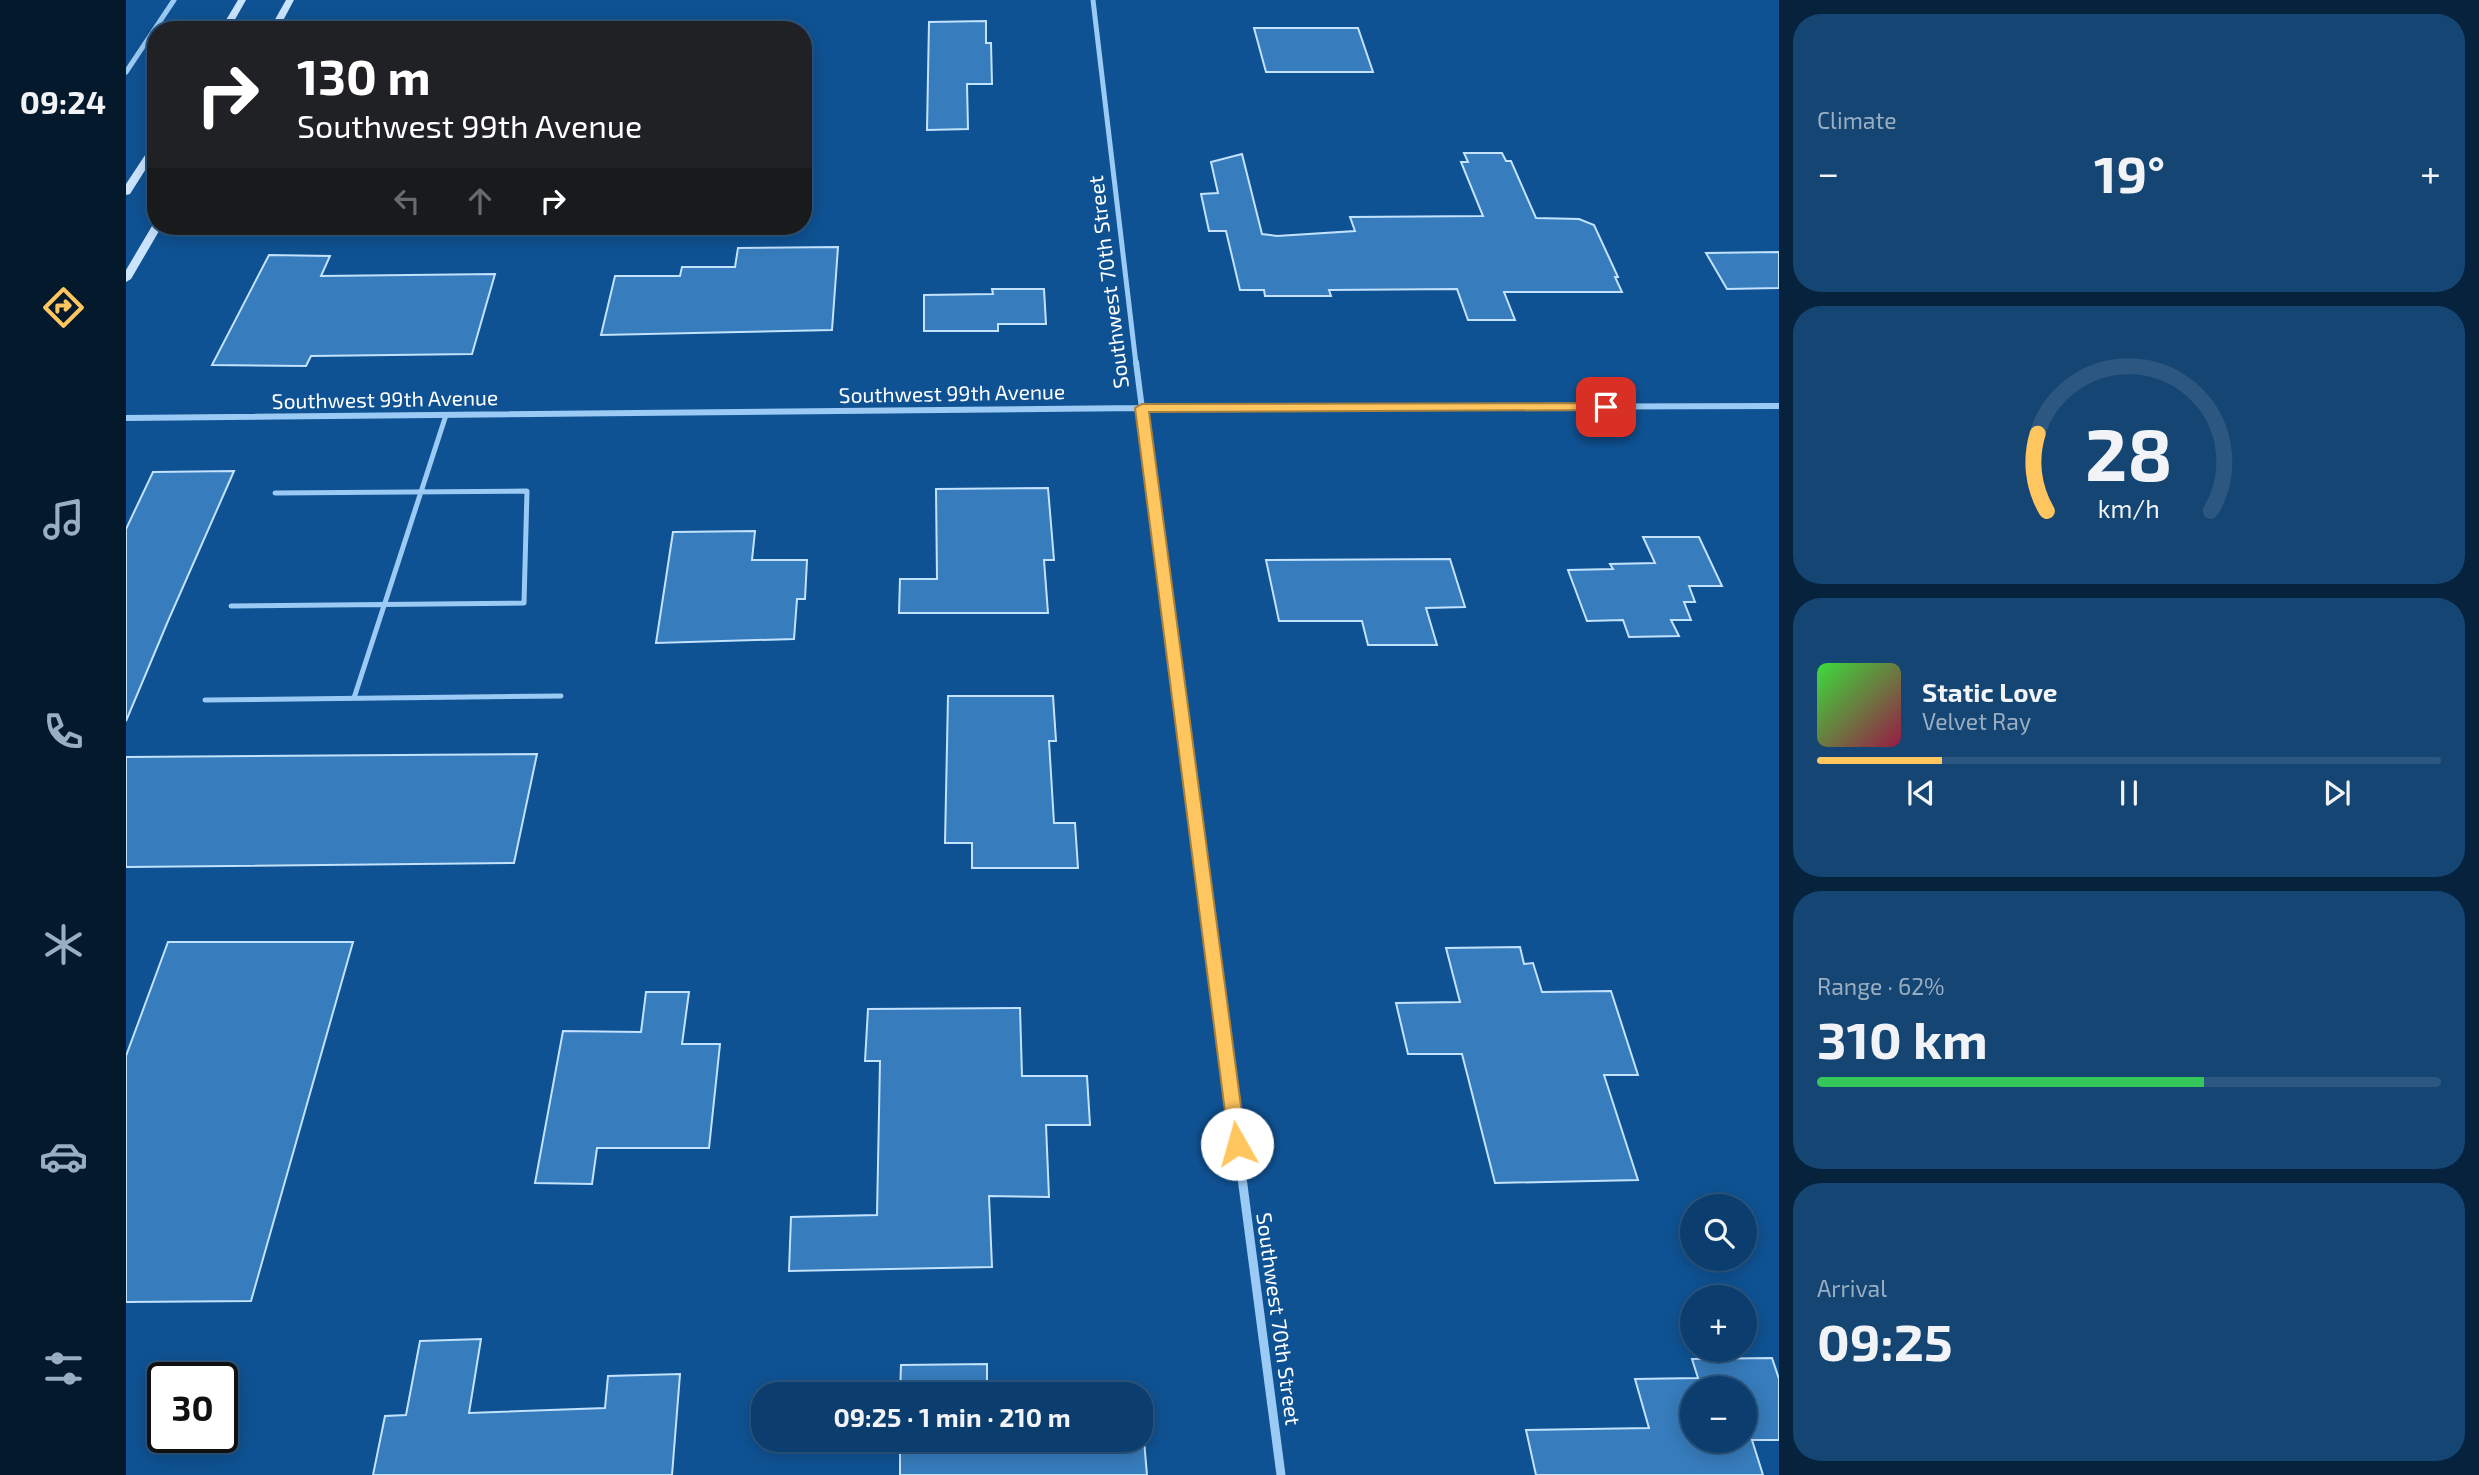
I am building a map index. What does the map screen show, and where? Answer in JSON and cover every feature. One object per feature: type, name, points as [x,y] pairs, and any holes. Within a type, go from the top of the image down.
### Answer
[{"type":"main road","points":[[230,21],[242,0]]},
{"type":"main road","points":[[278,21],[290,0]]},
{"type":"main road","points":[[126,192],[147,159]]},
{"type":"main road","points":[[126,279],[152,235]]},
{"type":"street","points":[[160,21],[174,0]]},
{"type":"street","name":"Southwest 70th Street","points":[[1093,0],[1142,408],[1281,1475]]},
{"type":"street","points":[[126,72],[147,40]]},
{"type":"street","name":"Southwest 99th Avenue","points":[[126,418],[1142,408],[1779,406]]},
{"type":"lane","points":[[354,698],[446,415]]},
{"type":"lane","points":[[231,606],[524,603],[527,491],[275,494]]},
{"type":"lane","points":[[205,700],[561,696]]},
{"type":"building","points":[[986,21],[986,43],[991,43],[992,84],[967,84],[968,129],[927,130],[929,22]]},
{"type":"building","points":[[1254,28],[1358,28],[1373,72],[1266,72]]},
{"type":"building","points":[[1464,153],[1502,153],[1506,161],[1511,161],[1536,218],[1579,219],[1594,225],[1622,292],[1504,292],[1515,320],[1468,320],[1457,289],[1329,290],[1331,296],[1265,296],[1264,290],[1240,290],[1226,231],[1209,231],[1201,194],[1218,193],[1211,162],[1242,154],[1262,234],[1277,236],[1355,231],[1350,217],[1483,216],[1461,162],[1468,162]]},
{"type":"building","points":[[838,247],[832,330],[601,335],[615,276],[680,276],[682,267],[735,267],[738,248]]},
{"type":"building","points":[[1779,252],[1779,288],[1727,289],[1706,253]]},
{"type":"building","points":[[269,255],[330,256],[321,276],[495,274],[472,354],[311,356],[306,366],[212,365]]},
{"type":"building","points":[[992,289],[1044,289],[1046,324],[998,324],[998,331],[924,331],[924,295],[993,294]]},
{"type":"building","points":[[234,471],[126,721],[126,529],[153,472]]},
{"type":"building","points":[[1048,488],[1054,560],[1044,560],[1048,613],[899,613],[900,579],[937,579],[936,489]]},
{"type":"building","points":[[755,531],[752,560],[807,560],[805,599],[797,599],[794,639],[656,643],[673,532]]},
{"type":"building","points":[[1643,537],[1699,537],[1722,586],[1689,586],[1695,602],[1684,602],[1691,620],[1671,620],[1679,636],[1629,637],[1623,620],[1587,621],[1568,570],[1613,569],[1610,564],[1655,563]]},
{"type":"building","points":[[1450,559],[1465,607],[1426,608],[1437,645],[1368,645],[1362,621],[1279,621],[1266,560]]},
{"type":"building","points":[[948,696],[1053,696],[1056,741],[1049,741],[1054,823],[1075,823],[1078,868],[972,868],[972,843],[945,843]]},
{"type":"building","points":[[537,754],[514,863],[126,867],[126,757]]},
{"type":"building","points":[[168,942],[353,942],[251,1301],[126,1302],[126,1056]]},
{"type":"building","points":[[1520,947],[1524,964],[1533,963],[1542,992],[1611,991],[1638,1075],[1604,1075],[1638,1180],[1495,1183],[1462,1054],[1408,1054],[1396,1003],[1460,1002],[1446,948]]},
{"type":"building","points":[[646,992],[689,992],[682,1044],[720,1044],[709,1148],[597,1148],[592,1184],[535,1183],[563,1031],[641,1032]]},
{"type":"building","points":[[1020,1008],[1022,1076],[1087,1076],[1090,1125],[1046,1125],[1049,1197],[989,1196],[992,1267],[789,1271],[791,1217],[877,1215],[880,1061],[865,1061],[868,1009]]},
{"type":"building","points":[[481,1339],[469,1413],[605,1408],[608,1376],[680,1374],[672,1475],[373,1475],[385,1416],[406,1415],[420,1341]]},
{"type":"building","points":[[1757,1358],[1772,1358],[1779,1379],[1779,1440],[1757,1440],[1757,1376],[1697,1376],[1693,1362],[1757,1362]]},
{"type":"building","points":[[987,1364],[987,1382],[900,1382],[901,1365]]},
{"type":"building","points":[[1680,1378],[1680,1453],[1756,1453],[1763,1475],[1536,1475],[1526,1430],[1649,1428],[1635,1379]]},
{"type":"building","points":[[900,1452],[1145,1452],[1147,1475],[900,1475]]},
{"type":"route","points":[[1237,1144],[1142,408],[1606,407]]}]
